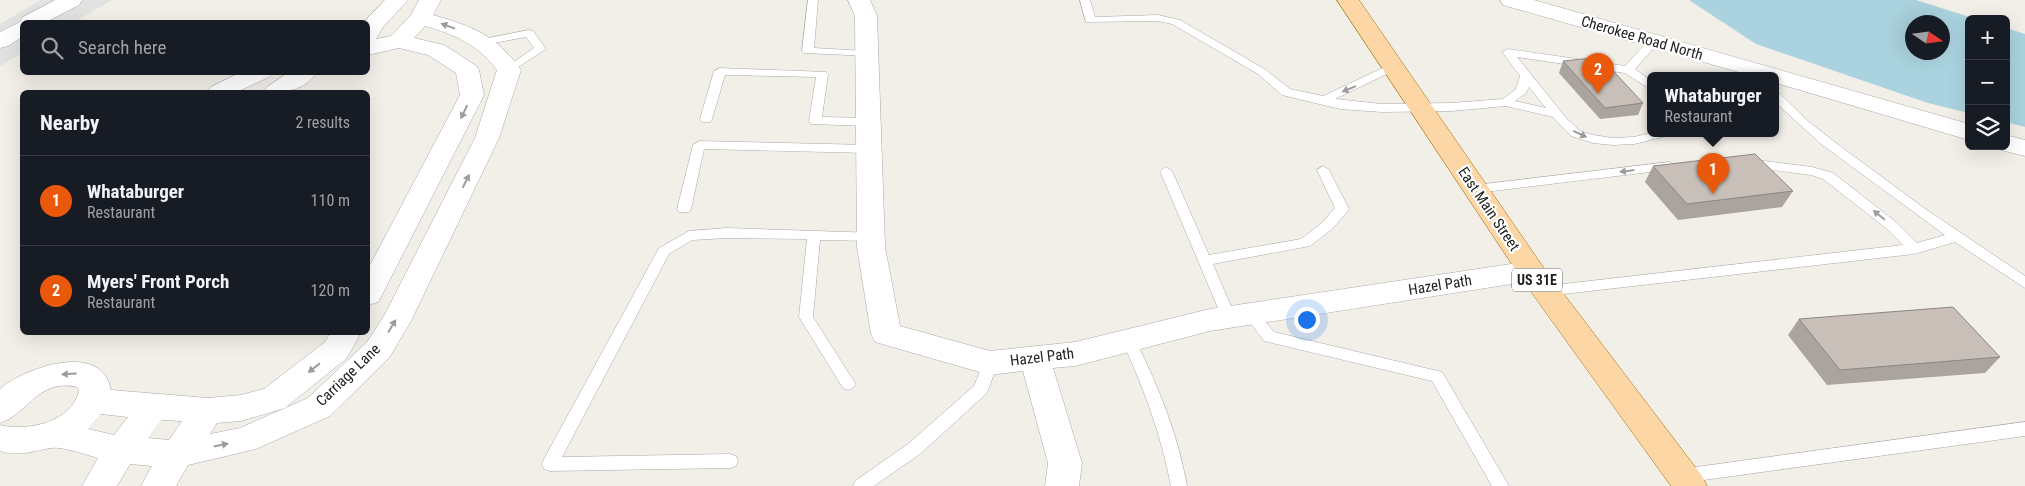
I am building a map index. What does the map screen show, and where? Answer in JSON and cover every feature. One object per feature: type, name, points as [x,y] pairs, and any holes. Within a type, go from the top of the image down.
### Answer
[{"type":"main road","name":"East Main Street","points":[[1348,0],[1538,281],[1686,481]]},
{"type":"street","points":[[35,20],[71,0]]},
{"type":"street","points":[[370,28],[397,0]]},
{"type":"street","name":"Hazel Path","points":[[859,0],[866,16],[871,248],[886,334],[990,363],[1075,354],[1210,320],[1538,281]]},
{"type":"street","name":"Cherokee Road North","points":[[1511,0],[1759,72]]},
{"type":"street","points":[[399,41],[425,9],[478,38],[499,54],[509,74],[470,86]]},
{"type":"street","points":[[0,41],[20,29]]},
{"type":"street","points":[[370,48],[399,41],[436,50],[467,70],[472,96],[370,292]]},
{"type":"street","name":"Carriage Lane","points":[[53,434],[121,450],[177,454],[244,440],[318,407],[378,350],[396,321],[487,138],[509,74]]},
{"type":"street","points":[[223,90],[255,75]]},
{"type":"street","points":[[278,90],[301,75]]},
{"type":"street","name":"Cherokee Road North","points":[[1779,78],[1965,131]]},
{"type":"street","points":[[2010,144],[2025,148]]},
{"type":"street","points":[[443,154],[481,151]]},
{"type":"street","points":[[382,271],[423,268]]},
{"type":"street","name":"Carriage Lane","points":[[0,438],[20,443],[53,434],[72,423],[85,412],[92,401],[208,411],[241,408],[274,399],[336,350],[344,335]]},
{"type":"street","points":[[1036,358],[1065,463],[1062,486]]},
{"type":"street","points":[[0,410],[17,393],[33,383],[50,376],[65,374],[78,373],[88,377],[94,383],[96,391],[92,401]]},
{"type":"street","points":[[99,486],[121,450],[154,406]]},
{"type":"street","points":[[158,486],[177,454],[208,411]]},
{"type":"lane","points":[[813,0],[808,51],[866,54]]},
{"type":"lane","points":[[1085,0],[1090,20],[1158,18],[1176,22],[1262,72],[1286,92],[1340,105],[1421,108],[1506,102],[1557,114]]},
{"type":"lane","points":[[483,42],[529,33],[540,49],[509,74]]},
{"type":"lane","points":[[1628,70],[1654,41]]},
{"type":"lane","points":[[1647,83],[1628,70],[1508,52],[1525,77],[1539,91],[1566,126],[1582,137],[1603,140],[1638,140],[1648,137]]},
{"type":"lane","points":[[1324,100],[1393,67]]},
{"type":"lane","points":[[706,119],[720,71],[822,74],[815,121],[868,122]]},
{"type":"lane","points":[[1506,102],[1522,90],[1525,77]]},
{"type":"lane","points":[[1779,100],[1796,119],[1956,237],[2025,283]]},
{"type":"lane","points":[[684,209],[699,145],[869,149]]},
{"type":"lane","points":[[1732,161],[1821,173],[1839,183],[1891,225],[1914,249]]},
{"type":"lane","points":[[1476,189],[1683,164]]},
{"type":"lane","points":[[1205,261],[1305,243],[1327,226],[1342,209],[1323,170]]},
{"type":"lane","points":[[1166,171],[1205,261],[1240,316],[1269,337],[1437,376],[1501,486]]},
{"type":"lane","points":[[730,461],[550,464],[664,251],[689,236],[727,233],[871,236]]},
{"type":"lane","points":[[814,235],[806,317],[848,384]]},
{"type":"lane","points":[[1538,281],[1914,249],[1956,237]]},
{"type":"lane","points":[[1128,341],[1148,378],[1174,457],[1179,486]]},
{"type":"lane","points":[[861,486],[914,449],[981,389],[990,363]]},
{"type":"lane","points":[[1686,481],[2025,428]]},
{"type":"shaded area","points":[[41,0],[112,0],[77,20],[20,20],[20,54],[0,66],[0,24]]},
{"type":"water","points":[[1689,0],[1916,0],[1965,16],[1965,112],[1928,103],[1756,44]]},
{"type":"water","points":[[2010,29],[2025,34],[2025,127],[2010,123]]},
{"type":"building","points":[[1602,59],[1643,103],[1605,108],[1563,61]]},
{"type":"building","points":[[1755,154],[1793,191],[1687,204],[1653,166]]},
{"type":"building","points":[[1953,307],[2000,357],[1840,370],[1799,319]]},
{"type":"place","name":"Myers' Front Porch","points":[[1598,94]]},
{"type":"place","name":"Whataburger","points":[[1713,194]]}]
